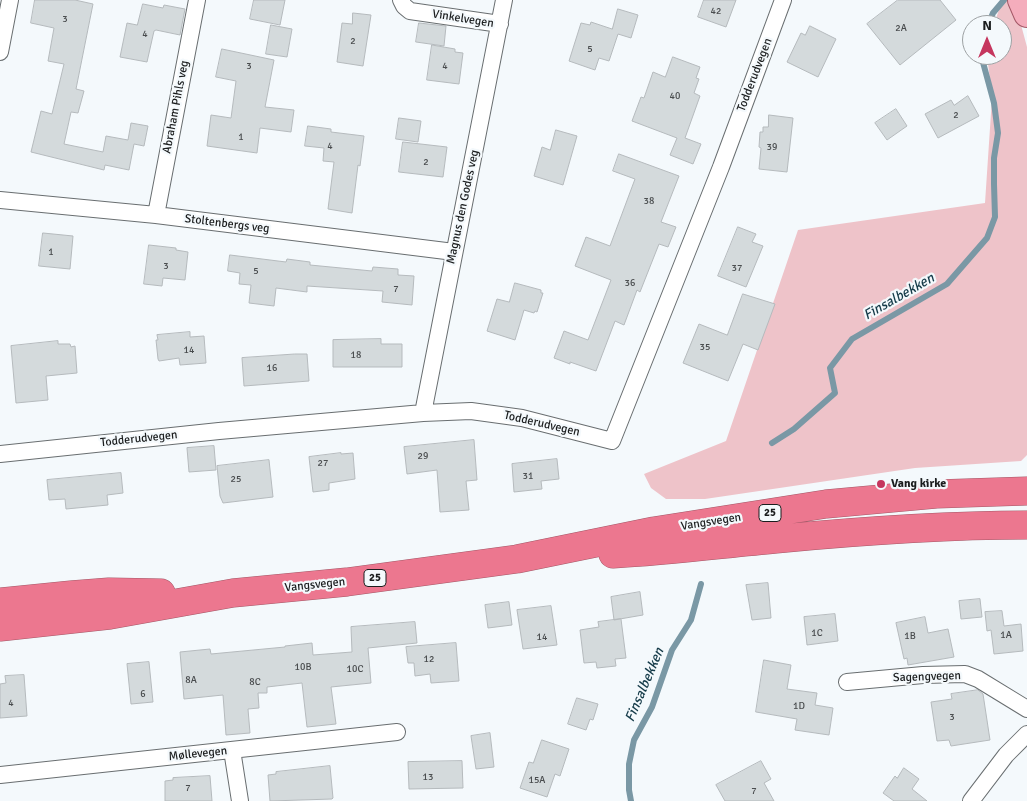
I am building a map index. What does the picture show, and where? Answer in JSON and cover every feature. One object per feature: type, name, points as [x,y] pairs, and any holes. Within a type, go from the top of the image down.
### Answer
[{"type":"highway","name":"Vangsvegen","points":[[0,627],[110,615],[233,593],[347,582],[517,559],[654,532],[826,504],[936,494],[1027,491]]},
{"type":"highway","name":"Vangsvegen","points":[[517,559],[655,552],[883,529],[1027,525]]},
{"type":"highway","name":"Vangsvegen","points":[[0,602],[109,592],[233,593]]},
{"type":"street","points":[[0,52],[10,0]]},
{"type":"street","name":"Abraham Pihls veg","points":[[156,215],[197,0]]},
{"type":"street","name":"Vinkelvegen","points":[[401,0],[410,11],[500,24]]},
{"type":"street","name":"Magnus den Godes veg","points":[[423,413],[504,0]]},
{"type":"street","name":"Todderudvegen","points":[[0,454],[219,431],[423,413],[472,411],[522,418],[612,441],[717,176],[783,0]]},
{"type":"street","name":"Stoltenbergs veg","points":[[0,200],[156,215],[454,252]]},
{"type":"street","name":"Sagengvegen","points":[[847,682],[923,675],[965,674],[978,679],[1027,709]]},
{"type":"street","name":"Møllevegen","points":[[0,775],[397,732]]},
{"type":"street","points":[[971,801],[1006,755],[1027,734]]},
{"type":"street","points":[[232,750],[240,801]]},
{"type":"shaded area","points":[[1002,0],[1009,0],[1020,21],[1027,47],[1027,455],[1021,461],[915,468],[705,499],[666,499],[651,488],[644,474],[726,441],[798,230],[985,203],[992,98],[988,65],[1012,65],[1012,15],[997,15]]},
{"type":"building","points":[[35,0],[75,0],[93,4],[76,89],[84,91],[78,113],[71,112],[64,144],[103,152],[106,136],[128,140],[131,123],[148,126],[144,146],[134,144],[129,170],[105,165],[104,170],[31,152],[41,111],[52,114],[64,64],[48,61],[54,28],[31,23]]},
{"type":"building","points":[[254,0],[285,0],[280,25],[250,19]]},
{"type":"building","points":[[704,0],[736,0],[726,27],[698,17]]},
{"type":"building","points":[[898,0],[940,0],[956,20],[900,65],[867,24]]},
{"type":"building","points":[[143,4],[163,8],[164,5],[185,9],[180,35],[154,31],[147,62],[120,57],[127,23],[137,25]]},
{"type":"building","points":[[618,9],[638,15],[631,38],[618,34],[609,61],[599,58],[595,70],[569,61],[581,23],[590,25],[591,22],[612,29]]},
{"type":"building","points":[[353,13],[371,15],[363,66],[337,62],[342,23],[352,24]]},
{"type":"building","points":[[419,23],[446,26],[444,46],[416,42]]},
{"type":"building","points":[[271,25],[292,29],[287,57],[266,54]]},
{"type":"building","points":[[810,26],[836,39],[818,77],[787,62],[801,33],[805,35]]},
{"type":"building","points":[[432,45],[455,49],[455,52],[463,53],[459,84],[427,80]]},
{"type":"building","points":[[222,49],[274,60],[265,107],[294,110],[291,132],[260,128],[257,153],[207,146],[211,115],[231,118],[236,81],[216,77]]},
{"type":"building","points":[[673,57],[700,67],[696,78],[699,79],[694,93],[700,96],[685,138],[701,144],[693,164],[670,155],[677,138],[632,121],[641,97],[644,98],[653,72],[665,77]]},
{"type":"building","points":[[968,96],[979,116],[938,138],[925,114],[951,100],[954,105]]},
{"type":"building","points":[[896,109],[907,126],[887,140],[875,123]]},
{"type":"building","points":[[769,115],[793,118],[787,172],[759,169],[760,132],[763,132],[763,127],[768,127]]},
{"type":"building","points":[[399,118],[421,121],[418,142],[396,139]]},
{"type":"building","points":[[308,126],[331,129],[331,132],[364,136],[352,213],[328,209],[334,162],[323,161],[324,148],[305,146]]},
{"type":"building","points":[[556,130],[577,136],[563,185],[534,176],[542,147],[550,150]]},
{"type":"building","points":[[403,142],[447,147],[443,177],[399,172]]},
{"type":"building","points":[[619,154],[679,176],[661,222],[676,227],[668,247],[659,244],[640,292],[637,290],[624,325],[615,321],[596,371],[554,358],[564,331],[588,340],[611,280],[575,266],[586,237],[610,246],[635,179],[613,171]]},
{"type":"building","points":[[738,227],[756,234],[752,242],[763,246],[746,287],[718,276]]},
{"type":"building","points":[[43,233],[73,236],[70,269],[39,266]]},
{"type":"building","points":[[149,245],[176,248],[176,250],[188,252],[185,280],[163,278],[162,286],[144,284]]},
{"type":"building","points":[[230,255],[286,262],[287,259],[310,262],[310,265],[372,271],[373,267],[398,269],[398,275],[414,276],[412,305],[382,302],[383,291],[307,286],[307,292],[276,288],[274,306],[249,303],[251,285],[239,284],[240,273],[228,271]]},
{"type":"building","points":[[515,283],[541,290],[541,293],[543,293],[537,312],[524,310],[515,340],[487,331],[497,299],[509,302]]},
{"type":"building","points":[[743,294],[775,304],[758,350],[743,344],[728,381],[683,363],[699,324],[727,335]]},
{"type":"building","points":[[190,332],[190,337],[204,336],[206,363],[180,365],[179,358],[159,361],[157,335]]},
{"type":"building","points":[[381,339],[381,344],[402,344],[402,367],[333,367],[333,340]]},
{"type":"building","points":[[58,341],[58,344],[75,346],[77,373],[46,376],[48,400],[16,403],[11,346]]},
{"type":"building","points":[[307,354],[309,381],[244,386],[242,358]]},
{"type":"building","points":[[474,440],[477,480],[466,481],[469,510],[440,512],[437,470],[407,474],[404,447]]},
{"type":"building","points":[[214,446],[216,470],[189,472],[187,448]]},
{"type":"building","points":[[353,453],[355,479],[329,483],[329,490],[313,492],[309,457]]},
{"type":"building","points":[[557,459],[559,479],[541,481],[542,489],[514,492],[512,464]]},
{"type":"building","points":[[269,460],[273,497],[223,503],[220,496],[217,466]]},
{"type":"building","points":[[121,473],[123,493],[107,495],[108,505],[66,509],[65,499],[49,500],[47,480]]},
{"type":"building","points":[[768,583],[771,618],[752,620],[746,585]]},
{"type":"building","points":[[640,592],[643,615],[614,620],[611,597]]},
{"type":"building","points":[[980,599],[982,617],[961,619],[959,601]]},
{"type":"building","points":[[509,602],[512,625],[488,628],[485,605]]},
{"type":"building","points":[[551,606],[557,645],[523,649],[517,610]]},
{"type":"building","points":[[1002,611],[1004,626],[1021,624],[1023,651],[994,654],[991,630],[987,631],[985,612]]},
{"type":"building","points":[[835,614],[838,641],[807,645],[804,617]]},
{"type":"building","points":[[925,617],[928,633],[948,629],[954,657],[908,665],[907,658],[904,659],[896,623]]},
{"type":"building","points":[[621,619],[626,658],[615,659],[616,666],[597,668],[596,662],[584,663],[580,630],[599,627],[598,622]]},
{"type":"building","points":[[415,622],[417,643],[368,648],[371,683],[331,687],[336,724],[307,727],[302,683],[267,687],[267,693],[258,693],[259,708],[248,709],[250,733],[226,735],[223,695],[184,699],[180,652],[210,649],[211,654],[312,643],[313,655],[352,652],[351,627]]},
{"type":"building","points":[[456,643],[459,681],[431,683],[430,674],[415,676],[414,663],[408,663],[406,647]]},
{"type":"building","points":[[764,660],[791,665],[787,689],[817,693],[815,705],[833,708],[829,735],[795,730],[797,719],[756,712]]},
{"type":"building","points":[[149,662],[153,702],[131,704],[127,664]]},
{"type":"building","points":[[24,675],[27,716],[0,718],[0,684],[6,683],[5,676]]},
{"type":"building","points":[[978,690],[983,694],[990,740],[951,746],[949,740],[937,741],[931,702],[952,699],[951,694]]},
{"type":"building","points":[[577,698],[598,704],[593,720],[590,719],[586,730],[568,724]]},
{"type":"building","points":[[490,733],[494,767],[476,769],[471,736]]},
{"type":"building","points":[[542,740],[569,749],[560,776],[555,774],[547,797],[520,788],[529,762],[533,763]]},
{"type":"building","points":[[462,761],[463,788],[409,789],[408,762]]},
{"type":"building","points":[[761,761],[771,779],[764,783],[774,801],[725,801],[716,785]]},
{"type":"building","points":[[330,766],[332,799],[270,801],[268,775],[276,774],[276,772]]},
{"type":"building","points":[[904,768],[919,779],[912,789],[927,801],[894,801],[883,793],[895,776],[897,778]]},
{"type":"building","points":[[210,776],[212,801],[165,801],[165,781],[173,780],[173,778]]},
{"type":"waterway","name":"Finsalbekken","points":[[992,15],[1004,0]]},
{"type":"waterway","name":"Finsalbekken","points":[[772,443],[794,429],[835,393],[830,368],[852,339],[947,284],[987,238],[995,217],[994,158],[998,133],[994,103],[984,65]]},
{"type":"waterway","name":"Finsalbekken","points":[[631,801],[629,764],[634,740],[652,707],[672,650],[691,620],[701,584]]},
{"type":"place","name":"Vang kirke","points":[[881,484]]}]
